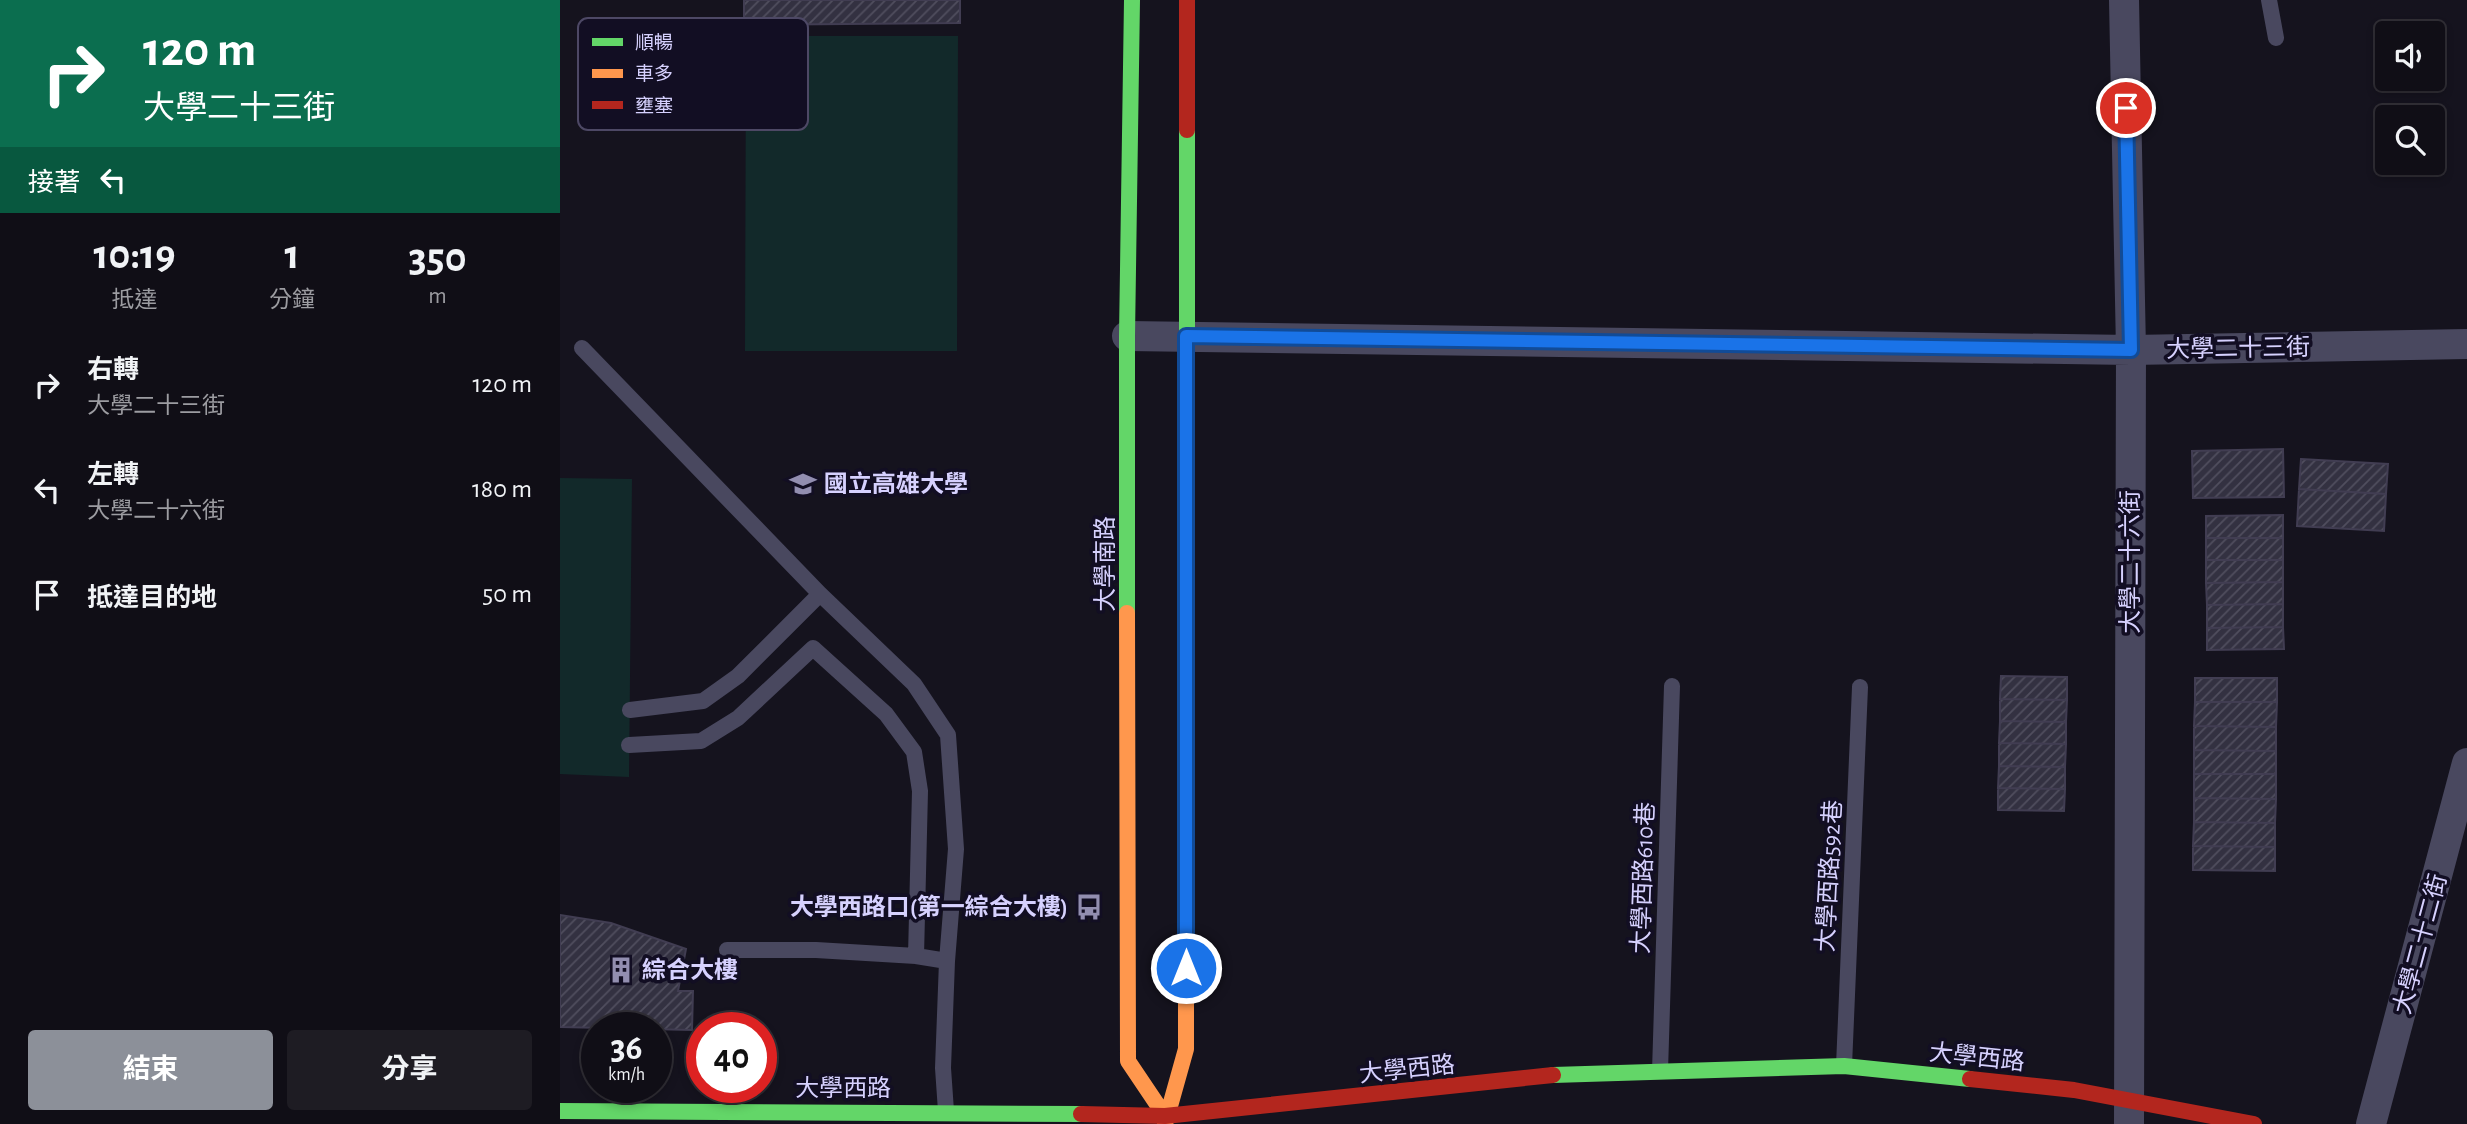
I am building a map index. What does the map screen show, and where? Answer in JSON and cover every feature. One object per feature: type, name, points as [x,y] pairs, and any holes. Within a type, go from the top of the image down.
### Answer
[{"type":"street","name":"大學南路","points":[[1132,0],[1128,336],[1128,1061],[1165,1120]]},
{"type":"street","points":[[1165,1120],[1186,1049],[1187,0]]},
{"type":"street","name":"大學二十六街","points":[[2124,0],[2131,350],[2128,1111]]},
{"type":"street","name":"大學二十三街","points":[[1128,336],[2131,350],[2467,344]]},
{"type":"street","name":"大學二十二街","points":[[2371,1124],[2467,774],[2467,763]]},
{"type":"street","name":"大學西路","points":[[560,1111],[728,1118],[946,1111],[1165,1120],[1551,1075],[1844,1066],[2043,1086],[2128,1111],[2254,1124]]},
{"type":"lane","points":[[2269,0],[2276,38]]},
{"type":"lane","points":[[582,348],[820,594],[914,684],[948,735],[956,849],[947,961],[943,1068],[946,1111]]},
{"type":"lane","points":[[630,710],[703,701],[738,676],[820,594]]},
{"type":"lane","points":[[629,745],[701,741],[738,718],[813,648],[886,714],[914,752],[920,791],[916,956]]},
{"type":"lane","name":"大學西路610巷","points":[[1660,1071],[1672,686]]},
{"type":"lane","name":"大學西路592巷","points":[[1844,1066],[1860,687]]},
{"type":"lane","points":[[727,950],[816,950],[916,956],[947,961]]},
{"type":"green space","points":[[808,36],[958,36],[957,351],[745,351],[746,130],[808,130]]},
{"type":"green space","points":[[560,478],[632,479],[629,777],[560,774]]},
{"type":"building","points":[[744,0],[960,0],[960,23],[808,24],[808,18],[744,18]]},
{"type":"building","points":[[2283,449],[2284,497],[2193,498],[2192,451]]},
{"type":"building","points":[[2301,459],[2388,464],[2386,494],[2299,489]]},
{"type":"building","points":[[2299,489],[2386,494],[2384,531],[2297,526]]},
{"type":"building","points":[[2283,515],[2283,538],[2206,538],[2206,516]]},
{"type":"building","points":[[2206,538],[2283,538],[2283,560],[2206,560]]},
{"type":"building","points":[[2206,560],[2283,560],[2283,582],[2206,583]]},
{"type":"building","points":[[2283,582],[2283,604],[2207,605],[2206,583]]},
{"type":"building","points":[[2283,604],[2283,627],[2207,628],[2207,605]]},
{"type":"building","points":[[2283,627],[2284,649],[2207,650],[2207,628]]},
{"type":"building","points":[[2001,676],[2067,677],[2067,700],[2000,699]]},
{"type":"building","points":[[2195,678],[2277,678],[2277,702],[2195,702]]},
{"type":"building","points":[[2000,699],[2067,700],[2066,722],[2000,721]]},
{"type":"building","points":[[2195,702],[2277,702],[2276,727],[2194,726]]},
{"type":"building","points":[[2000,721],[2066,722],[2066,744],[1999,743]]},
{"type":"building","points":[[2194,726],[2276,727],[2276,751],[2194,750]]},
{"type":"building","points":[[1999,743],[2066,744],[2065,767],[1999,766]]},
{"type":"building","points":[[2194,750],[2276,751],[2276,774],[2194,774]]},
{"type":"building","points":[[1999,766],[2065,767],[2065,789],[1998,788]]},
{"type":"building","points":[[2194,774],[2276,774],[2276,799],[2194,798]]},
{"type":"building","points":[[1998,788],[2065,789],[2064,811],[1998,810]]},
{"type":"building","points":[[2194,798],[2276,799],[2275,823],[2194,822]]},
{"type":"building","points":[[2194,822],[2275,823],[2275,847],[2193,846]]},
{"type":"building","points":[[2193,846],[2275,847],[2275,871],[2193,870]]},
{"type":"building","name":"綜合大樓","points":[[560,915],[611,923],[686,949],[678,991],[693,991],[692,1012],[686,1012],[686,1030],[672,1030],[672,1012],[581,1012],[581,1027],[560,1027]]},
{"type":"traffic: fast","points":[[1127,613],[1127,336],[1132,0]]},
{"type":"traffic: fast","points":[[1187,130],[1187,460]]},
{"type":"traffic: fast","points":[[1553,1075],[1844,1066],[1970,1079]]},
{"type":"traffic: fast","points":[[560,1111],[1081,1114]]},
{"type":"traffic: slow","points":[[1127,613],[1128,1061],[1165,1116]]},
{"type":"traffic: slow","points":[[1165,1124],[1186,1049],[1186,672]]},
{"type":"traffic: jam","points":[[1187,0],[1187,130]]},
{"type":"traffic: jam","points":[[1186,672],[1187,460]]},
{"type":"traffic: jam","points":[[1081,1114],[1165,1116],[1553,1075]]},
{"type":"traffic: jam","points":[[1970,1079],[2074,1090],[2254,1124]]},
{"type":"place","name":"國立高雄大學","points":[[803,484]]},
{"type":"place","name":"大學西路口(第一綜合大樓)","points":[[1089,907]]},
{"type":"place","name":"綜合大樓","points":[[621,970]]},
{"type":"route","points":[[1186,968],[1186,336],[2131,350],[2126,108]]}]
